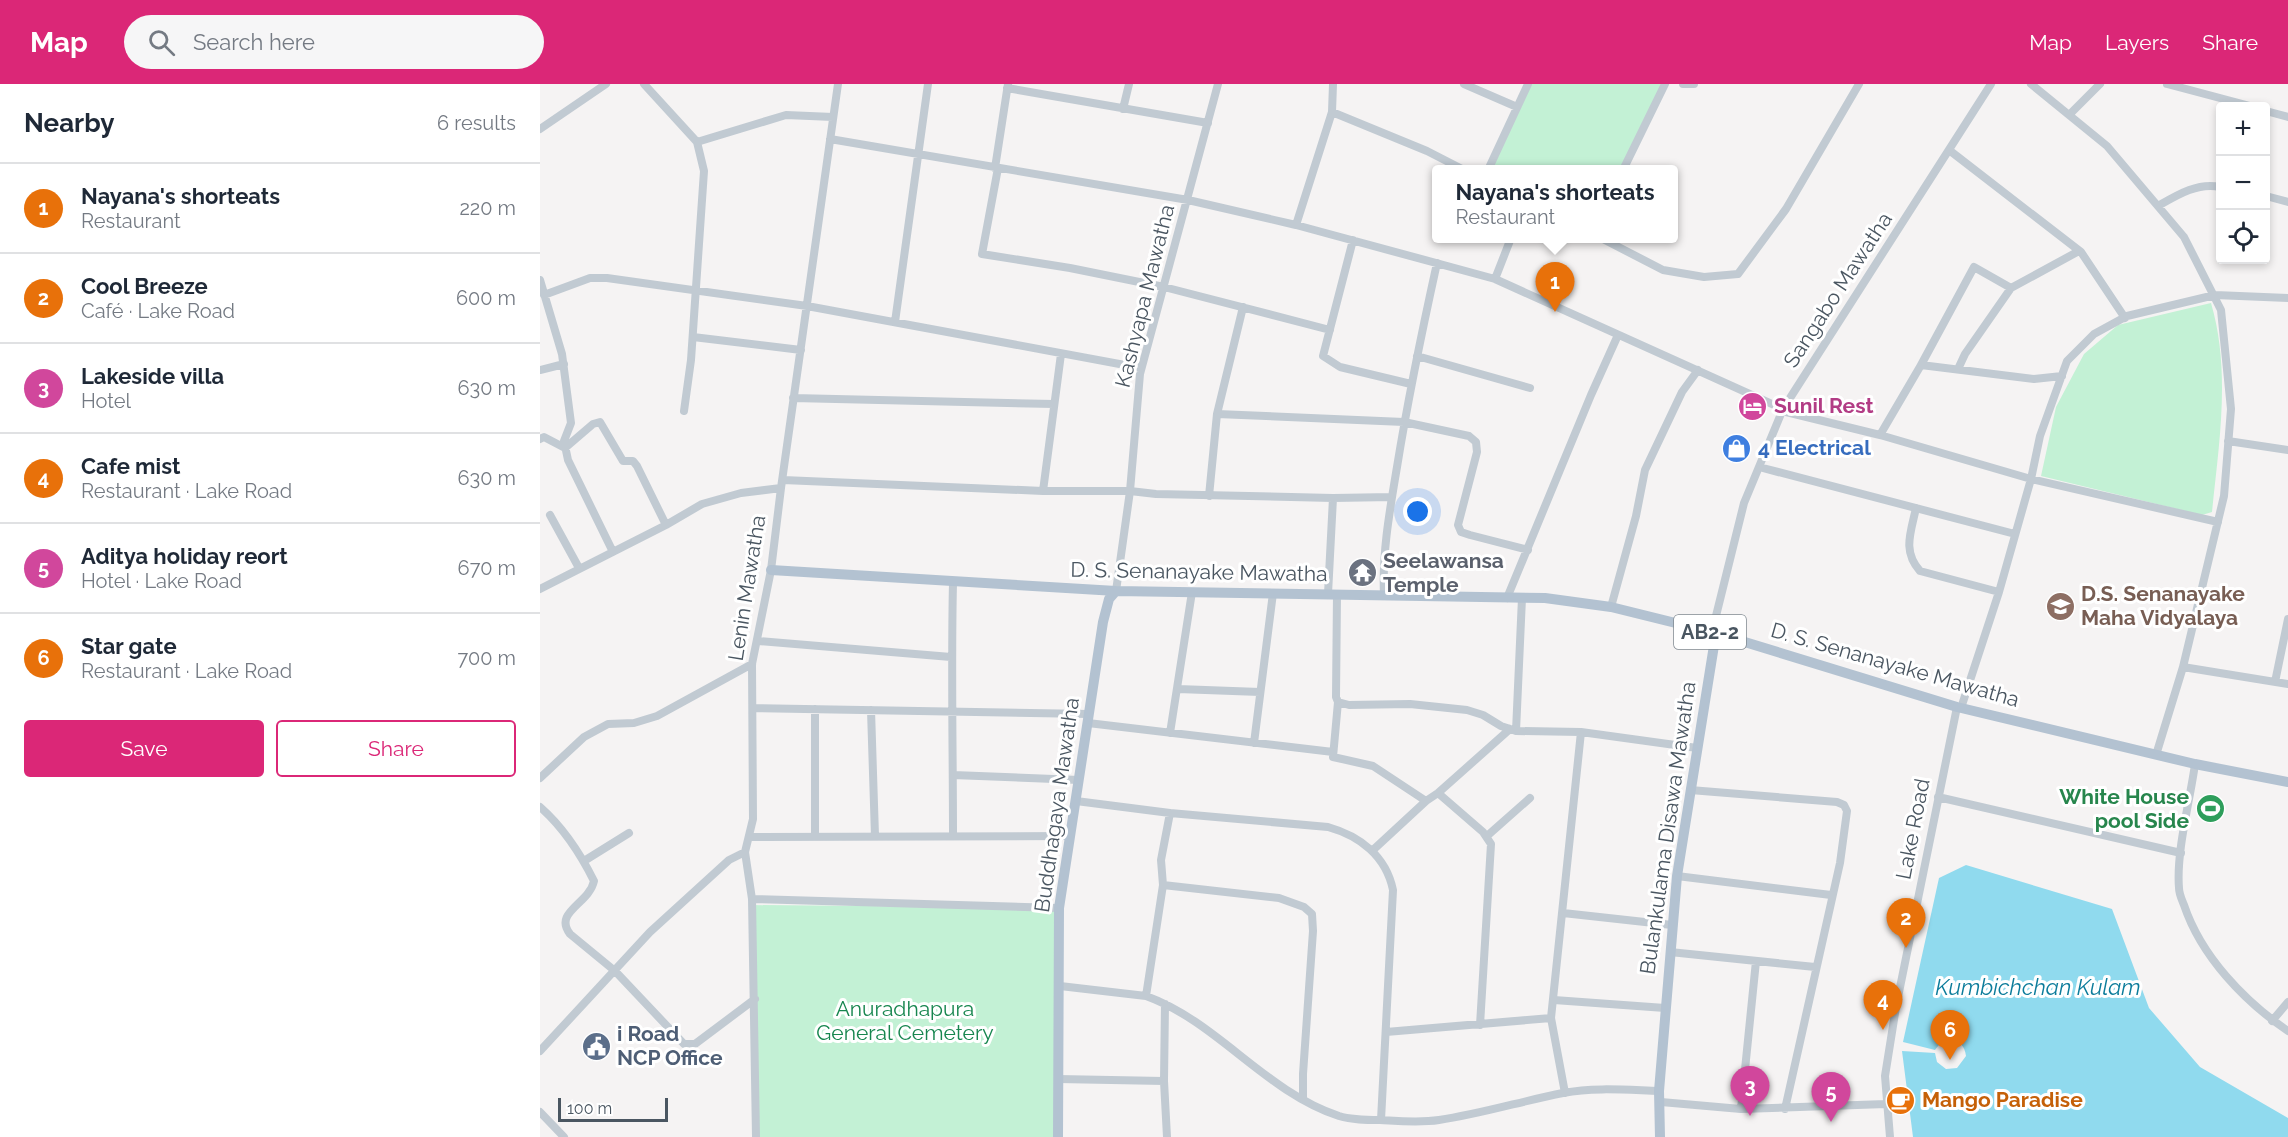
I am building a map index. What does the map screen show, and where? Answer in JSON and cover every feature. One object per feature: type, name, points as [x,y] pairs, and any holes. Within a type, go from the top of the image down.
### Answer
[{"type":"main road","name":"D. S. Senanayake Mawatha","points":[[771,570],[953,583],[1116,591],[1553,599],[1611,607],[1714,633],[1959,707],[2195,764],[2288,782]]},
{"type":"main road","name":"Buddhagaya Mawatha","points":[[1058,1137],[1059,908],[1107,606],[1109,599],[1116,591]]},
{"type":"main road","name":"Bulankulama Disawa Mawatha","points":[[1660,1137],[1665,1008],[1677,876],[1714,633]]},
{"type":"street","points":[[540,129],[606,84]]},
{"type":"street","points":[[644,84],[697,142],[704,171],[693,337],[684,411]]},
{"type":"street","name":"Lenin Mawatha","points":[[756,1137],[752,899],[745,852],[753,819],[752,664],[771,570],[838,84]]},
{"type":"street","points":[[895,322],[928,84]]},
{"type":"street","points":[[1123,109],[1129,84]]},
{"type":"street","name":"Kashyapa Mawatha","points":[[1116,591],[1130,491],[1142,368],[1218,84]]},
{"type":"street","points":[[1296,225],[1332,112],[1333,84]]},
{"type":"street","points":[[1464,84],[1517,107]]},
{"type":"street","points":[[1490,165],[1528,84]]},
{"type":"street","points":[[1625,165],[1665,84]]},
{"type":"street","points":[[1683,84],[1694,84]]},
{"type":"street","points":[[1611,243],[1663,270],[1704,277],[1738,274],[1786,209],[1859,84]]},
{"type":"street","name":"Sangabo Mawatha","points":[[1714,633],[1744,503],[1782,410],[1991,84]]},
{"type":"street","points":[[2031,84],[2107,146],[2158,206],[2184,237],[2221,310],[2228,361],[2231,409],[2224,495],[2183,667],[2156,755]]},
{"type":"street","points":[[2070,114],[2100,84]]},
{"type":"street","points":[[2167,84],[2235,102]]},
{"type":"street","points":[[1209,123],[1123,109],[1008,86],[982,254],[1164,286],[1330,330]]},
{"type":"street","points":[[1332,112],[1427,151],[1454,165]]},
{"type":"street","points":[[2270,112],[2288,117]]},
{"type":"street","points":[[697,142],[786,115],[833,117]]},
{"type":"street","points":[[830,140],[1188,200],[1296,225],[1437,263],[1495,279],[1782,410],[1880,435],[2031,479],[2218,522]]},
{"type":"street","points":[[1949,150],[2079,251],[2124,318]]},
{"type":"street","points":[[2158,206],[2183,192],[2209,184],[2216,186]]},
{"type":"street","points":[[2270,197],[2288,202]]},
{"type":"street","points":[[1353,240],[1323,356],[1340,367],[1411,384]]},
{"type":"street","points":[[1495,279],[1509,243]]},
{"type":"street","points":[[1958,369],[1965,354],[2011,288],[2079,251]]},
{"type":"street","points":[[1384,595],[1383,572],[1392,497],[1411,384],[1437,263]]},
{"type":"street","points":[[1880,435],[1974,267],[2011,288]]},
{"type":"street","points":[[544,295],[590,278],[607,278],[807,306],[1142,368]]},
{"type":"street","points":[[540,280],[564,364],[571,423],[564,441],[568,460],[613,552]]},
{"type":"street","name":"Lake Road","points":[[1890,1137],[1886,1104],[1886,1076],[1896,1007],[1938,796],[1959,707],[1999,592],[2031,479],[2040,436],[2067,362],[2094,334],[2124,318],[2215,296],[2288,298]]},
{"type":"street","points":[[1209,496],[1217,414],[1243,307]]},
{"type":"street","points":[[1507,598],[1591,394],[1618,335]]},
{"type":"street","points":[[693,337],[801,350]]},
{"type":"street","points":[[1042,491],[1061,354]]},
{"type":"street","points":[[1417,356],[1530,387]]},
{"type":"street","points":[[540,370],[564,364]]},
{"type":"street","points":[[1921,365],[2034,379],[2062,376]]},
{"type":"street","points":[[1611,607],[1646,470],[1682,392],[1698,370]]},
{"type":"street","points":[[793,398],[1054,404]]},
{"type":"street","points":[[1217,414],[1404,422],[1469,436],[1476,442],[1477,452],[1458,525],[1461,532],[1528,550]]},
{"type":"street","points":[[565,448],[593,424],[600,422],[623,462],[633,461],[638,466],[666,525]]},
{"type":"street","points":[[540,439],[544,437],[565,448]]},
{"type":"street","points":[[2228,441],[2288,450]]},
{"type":"street","points":[[1759,467],[2015,534]]},
{"type":"street","points":[[540,589],[666,525],[702,504],[782,484],[1130,491],[1209,496],[1392,497]]},
{"type":"street","points":[[1333,498],[1333,594],[1338,702],[1332,758],[1373,766],[1426,801]]},
{"type":"street","points":[[1916,508],[1908,550],[1912,562],[1920,571],[1999,592]]},
{"type":"street","points":[[550,515],[579,568]]},
{"type":"street","points":[[953,583],[951,657],[953,836]]},
{"type":"street","points":[[1170,733],[1191,592]]},
{"type":"street","points":[[1254,743],[1273,593]]},
{"type":"street","points":[[1372,850],[1426,801],[1438,794],[1513,730],[1522,598]]},
{"type":"street","points":[[2275,681],[2288,619]]},
{"type":"street","points":[[758,641],[951,657]]},
{"type":"street","points":[[540,778],[584,737],[608,724],[634,723],[657,716],[752,664]]},
{"type":"street","points":[[2183,667],[2288,684]]},
{"type":"street","points":[[1178,689],[1260,692]]},
{"type":"street","points":[[1338,702],[1349,705],[1410,704],[1467,710],[1513,730],[1581,732],[1696,748]]},
{"type":"street","points":[[753,708],[951,712],[1089,718],[1170,733],[1333,752]]},
{"type":"street","points":[[815,710],[815,837]]},
{"type":"street","points":[[871,710],[875,836]]},
{"type":"street","points":[[1565,1093],[1551,1018],[1581,732]]},
{"type":"street","points":[[2195,764],[2181,854],[2179,890],[2192,928],[2219,969],[2272,1021],[2288,1031]]},
{"type":"street","points":[[953,776],[1079,780]]},
{"type":"street","points":[[1690,790],[1838,802],[1844,805],[1847,811],[1840,862],[1785,1109]]},
{"type":"street","points":[[1438,794],[1487,836],[1491,844],[1480,1025]]},
{"type":"street","points":[[1938,796],[2181,854]]},
{"type":"street","points":[[1487,836],[1530,798]]},
{"type":"street","points":[[1076,801],[1170,813],[1328,827],[1347,832],[1372,850],[1386,868],[1393,890],[1381,1120]]},
{"type":"street","points":[[540,807],[559,824],[584,861],[594,881],[587,897],[568,913],[564,921],[565,927],[570,934],[615,971],[684,1044],[690,1046],[695,1044],[755,999]]},
{"type":"street","points":[[1146,996],[1163,885],[1161,860],[1170,813]]},
{"type":"street","points":[[584,861],[629,832]]},
{"type":"street","points":[[750,837],[1070,836]]},
{"type":"street","points":[[540,1051],[650,932],[729,860],[745,852]]},
{"type":"street","points":[[1677,876],[1832,896]]},
{"type":"street","points":[[1163,885],[1279,898],[1299,904],[1312,914],[1313,931],[1302,1074],[1303,1099]]},
{"type":"street","points":[[752,899],[1059,908]]},
{"type":"street","points":[[1563,913],[1672,925]]},
{"type":"street","points":[[1670,952],[1815,967]]},
{"type":"street","points":[[1741,1109],[1756,961]]},
{"type":"street","points":[[1059,986],[1146,996],[1165,1004],[1195,1022],[1275,1083],[1341,1116],[1358,1120],[1437,1121],[1565,1093],[1600,1089],[1741,1109],[1886,1104]]},
{"type":"street","points":[[1554,1000],[1665,1008]]},
{"type":"street","points":[[2272,1021],[2288,1002]]},
{"type":"street","points":[[1165,1004],[1164,1082],[1167,1137]]},
{"type":"street","points":[[1386,1032],[1551,1018]]},
{"type":"street","points":[[1058,1080],[1164,1082]]},
{"type":"street","points":[[540,1112],[564,1137]]},
{"type":"green space","points":[[1528,84],[1665,84],[1626,165],[1490,165]]},
{"type":"green space","points":[[2211,303],[2221,355],[2222,381],[2222,407],[2212,512],[2202,515],[2041,476],[2056,407],[2084,354],[2118,325]]},
{"type":"green space","name":"Anuradhapura General Cemetery","points":[[750,905],[1059,908],[1057,1137],[755,1137]]},
{"type":"water","name":"Kumbichchan Kulam","points":[[1966,865],[2112,909],[2149,1008],[2200,1067],[2288,1118],[2288,1137],[1913,1137],[1902,1051],[1935,1053],[1937,1062],[1946,1069],[1957,1068],[1966,1056],[1962,1045],[1954,1040],[1944,1042],[1935,1050],[1903,1042],[1939,878]]},
{"type":"place","name":"Nayana's shorteats","points":[[1555,312]]},
{"type":"place","name":"Sunil Rest","points":[[1753,406]]},
{"type":"place","name":"4 Electrical","points":[[1737,448]]},
{"type":"place","name":"Seelawansa Temple","points":[[1362,573]]},
{"type":"place","name":"D.S. Senanayake Maha Vidyalaya","points":[[2060,606]]},
{"type":"place","name":"White House pool Side","points":[[2210,809]]},
{"type":"place","name":"Cool Breeze","points":[[1906,948]]},
{"type":"place","name":"Cafe mist","points":[[1883,1030]]},
{"type":"place","name":"i Road NCP Office","points":[[596,1046]]},
{"type":"place","name":"Star gate","points":[[1950,1060]]},
{"type":"place","name":"Mango Paradise","points":[[1901,1100]]},
{"type":"place","name":"Lakeside villa","points":[[1750,1116]]},
{"type":"place","name":"Aditya holiday reort","points":[[1831,1122]]}]
